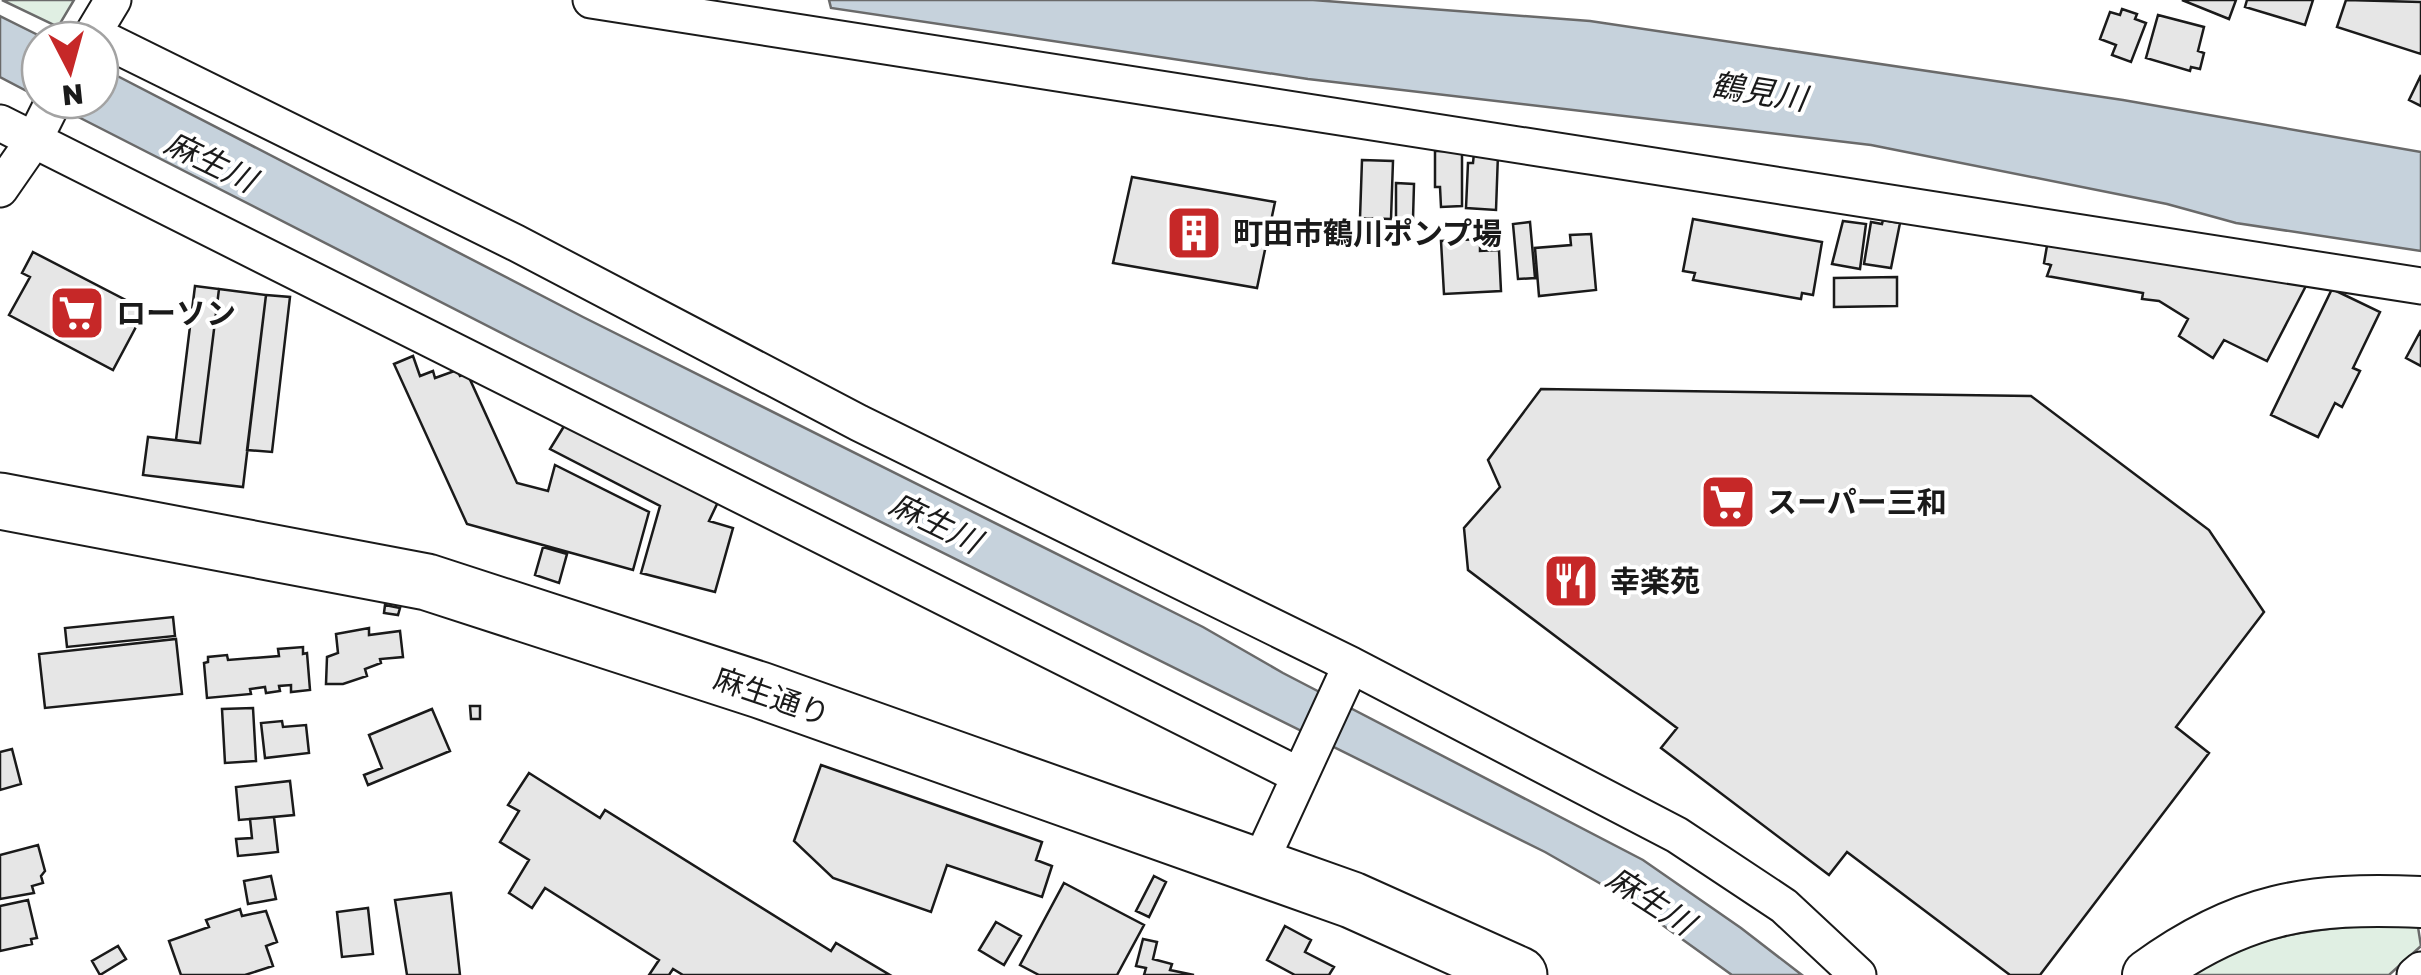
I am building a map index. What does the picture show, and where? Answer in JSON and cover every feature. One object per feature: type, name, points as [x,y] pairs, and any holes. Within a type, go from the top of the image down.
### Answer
[{"type":"main road","name":"麻生通り","points":[[0,500],[427,582],[760,690],[1258,866],[1352,900],[1519,975]]},
{"type":"street","points":[[591,0],[2421,286]]},
{"type":"street","points":[[120,51],[516,243],[1346,677],[1676,835],[1784,906],[1858,975]]},
{"type":"street","points":[[0,122],[43,121],[1306,764]]},
{"type":"street","points":[[0,190],[43,121]]},
{"type":"street","points":[[1258,866],[1346,677]]},
{"type":"street","points":[[2148,975],[2214,932],[2256,915],[2299,905],[2337,902],[2421,902]]},
{"type":"street","points":[[2415,975],[2421,970]]},
{"type":"green space","points":[[2,0],[74,0],[62,20],[43,20]]},
{"type":"green space","points":[[2364,926],[2418,927],[2421,946],[2389,975],[2189,975],[2231,953],[2273,939]]},
{"type":"water","name":"鶴見川","points":[[829,0],[1313,0],[1590,21],[2123,100],[2421,152],[2421,251],[2236,223],[2167,204],[1871,145],[1308,79],[831,8]]},
{"type":"water","points":[[0,16],[20,26],[20,88],[0,77]]},
{"type":"water","name":"麻生川","points":[[120,77],[583,317],[1203,627],[1283,673],[1643,860],[1802,975],[1732,975],[1622,896],[1545,852],[525,345],[84,120],[120,120]]},
{"type":"building","points":[[2182,0],[2236,0],[2229,19]]},
{"type":"building","points":[[2247,0],[2313,0],[2305,25],[2245,7]]},
{"type":"building","points":[[2346,0],[2421,2],[2421,54],[2337,27]]},
{"type":"building","points":[[2122,9],[2137,14],[2135,19],[2146,23],[2131,62],[2112,55],[2116,45],[2100,39],[2110,12],[2120,15]]},
{"type":"building","points":[[2158,15],[2204,27],[2198,51],[2204,53],[2200,69],[2191,67],[2190,71],[2146,58]]},
{"type":"building","points":[[2421,75],[2421,106],[2409,100]]},
{"type":"building","points":[[1435,151],[1462,151],[1462,206],[1441,207],[1440,187],[1435,187]]},
{"type":"building","points":[[1474,153],[1498,154],[1496,210],[1466,208],[1468,163],[1473,163]]},
{"type":"building","points":[[1362,160],[1393,161],[1391,219],[1360,218]]},
{"type":"building","name":"町田市鶴川ポンプ場","points":[[1132,177],[1275,202],[1257,288],[1113,263]]},
{"type":"building","points":[[1396,183],[1414,184],[1413,219],[1396,218]]},
{"type":"building","points":[[1693,219],[1822,242],[1813,295],[1802,293],[1801,299],[1693,280],[1695,273],[1683,271]]},
{"type":"building","points":[[1883,220],[1900,223],[1891,268],[1864,264],[1871,222],[1882,224]]},
{"type":"building","points":[[1843,221],[1866,224],[1860,269],[1832,264]]},
{"type":"building","points":[[1530,222],[1535,278],[1518,279],[1513,224]]},
{"type":"building","points":[[1591,234],[1596,290],[1539,296],[1535,248],[1571,245],[1570,235]]},
{"type":"building","points":[[1480,239],[1480,251],[1499,250],[1501,291],[1444,294],[1441,241]]},
{"type":"building","points":[[2048,240],[2309,280],[2267,361],[2224,340],[2213,358],[2179,336],[2188,319],[2159,301],[2142,299],[2143,293],[2047,276],[2051,265],[2044,263]]},
{"type":"building","name":"ローソン","points":[[33,252],[145,310],[113,370],[9,315],[30,277],[22,273]]},
{"type":"building","points":[[1897,277],[1897,306],[1834,307],[1834,278]]},
{"type":"building","points":[[195,286],[219,289],[200,443],[176,440]]},
{"type":"building","points":[[219,289],[266,295],[243,487],[143,475],[148,437],[200,443]]},
{"type":"building","points":[[2332,289],[2380,312],[2353,368],[2360,371],[2342,407],[2335,403],[2318,437],[2271,415]]},
{"type":"building","points":[[266,295],[290,297],[272,452],[247,450]]},
{"type":"building","points":[[2421,330],[2421,366],[2406,358]]},
{"type":"building","points":[[413,356],[420,376],[433,371],[435,378],[457,370],[460,376],[467,373],[517,483],[548,491],[555,465],[649,512],[633,570],[467,524],[394,364]]},
{"type":"building","points":[[1541,389],[2031,396],[2209,530],[2264,612],[2176,727],[2209,753],[2040,975],[2010,975],[1847,852],[1829,875],[1661,748],[1677,728],[1468,570],[1464,528],[1500,487],[1488,460]]},
{"type":"building","points":[[566,423],[718,502],[709,521],[733,528],[715,592],[641,573],[660,506],[550,449]]},
{"type":"building","points":[[543,547],[567,554],[559,583],[535,575]]},
{"type":"building","points":[[385,605],[400,608],[398,615],[384,613]]},
{"type":"building","points":[[173,617],[175,636],[67,647],[65,628]]},
{"type":"building","points":[[369,628],[369,635],[400,631],[403,657],[380,659],[381,663],[365,669],[367,676],[343,684],[326,684],[327,657],[338,653],[336,634]]},
{"type":"building","points":[[176,639],[182,694],[45,708],[39,654]]},
{"type":"building","points":[[303,647],[310,690],[291,692],[291,685],[266,693],[265,687],[250,689],[251,694],[207,698],[204,663],[208,657],[227,655],[228,660],[279,656],[278,649]]},
{"type":"building","points":[[470,706],[480,706],[480,719],[471,719]]},
{"type":"building","points":[[253,708],[256,761],[225,763],[222,709]]},
{"type":"building","points":[[432,709],[450,751],[368,785],[364,775],[382,768],[369,735]]},
{"type":"building","points":[[282,721],[283,727],[306,725],[309,753],[265,758],[261,723]]},
{"type":"building","points":[[12,749],[21,784],[0,790],[0,752]]},
{"type":"building","points":[[821,765],[1042,842],[1036,860],[1052,866],[1042,897],[947,865],[931,912],[833,878],[794,841]]},
{"type":"building","points":[[529,773],[600,818],[605,810],[831,951],[836,943],[890,975],[683,975],[673,969],[669,975],[649,975],[659,960],[545,888],[532,908],[509,893],[529,860],[500,842],[519,811],[508,805]]},
{"type":"building","points":[[290,781],[294,815],[239,820],[236,787]]},
{"type":"building","points":[[274,817],[278,852],[238,856],[236,839],[252,838],[250,819]]},
{"type":"building","points":[[38,845],[45,871],[41,876],[43,883],[32,886],[34,893],[0,899],[0,855]]},
{"type":"building","points":[[271,876],[276,899],[248,904],[244,881]]},
{"type":"building","points":[[1154,876],[1166,882],[1149,917],[1136,911]]},
{"type":"building","points":[[1064,883],[1144,925],[1117,975],[1039,975],[1020,965]]},
{"type":"building","points":[[451,893],[460,975],[407,975],[395,900]]},
{"type":"building","points":[[28,900],[37,938],[31,939],[32,944],[0,951],[0,906]]},
{"type":"building","points":[[368,908],[373,954],[342,957],[337,912]]},
{"type":"building","points":[[240,909],[242,916],[266,911],[277,942],[266,946],[273,966],[245,975],[181,975],[169,941],[209,927],[206,920]]},
{"type":"building","points":[[996,922],[1021,936],[1004,965],[979,950]]},
{"type":"building","points":[[1285,926],[1311,940],[1305,952],[1334,967],[1329,975],[1295,975],[1267,960]]},
{"type":"building","points":[[1143,939],[1157,942],[1153,959],[1172,964],[1170,970],[1194,975],[1144,975],[1146,968],[1136,966]]},
{"type":"building","points":[[118,946],[126,959],[100,975],[92,961]]},
{"type":"place","name":"町田市鶴川ポンプ場","points":[[1194,233]]},
{"type":"place","name":"ローソン","points":[[77,313]]},
{"type":"place","name":"スーパー三和","points":[[1728,502]]},
{"type":"place","name":"幸楽苑","points":[[1571,581]]}]
